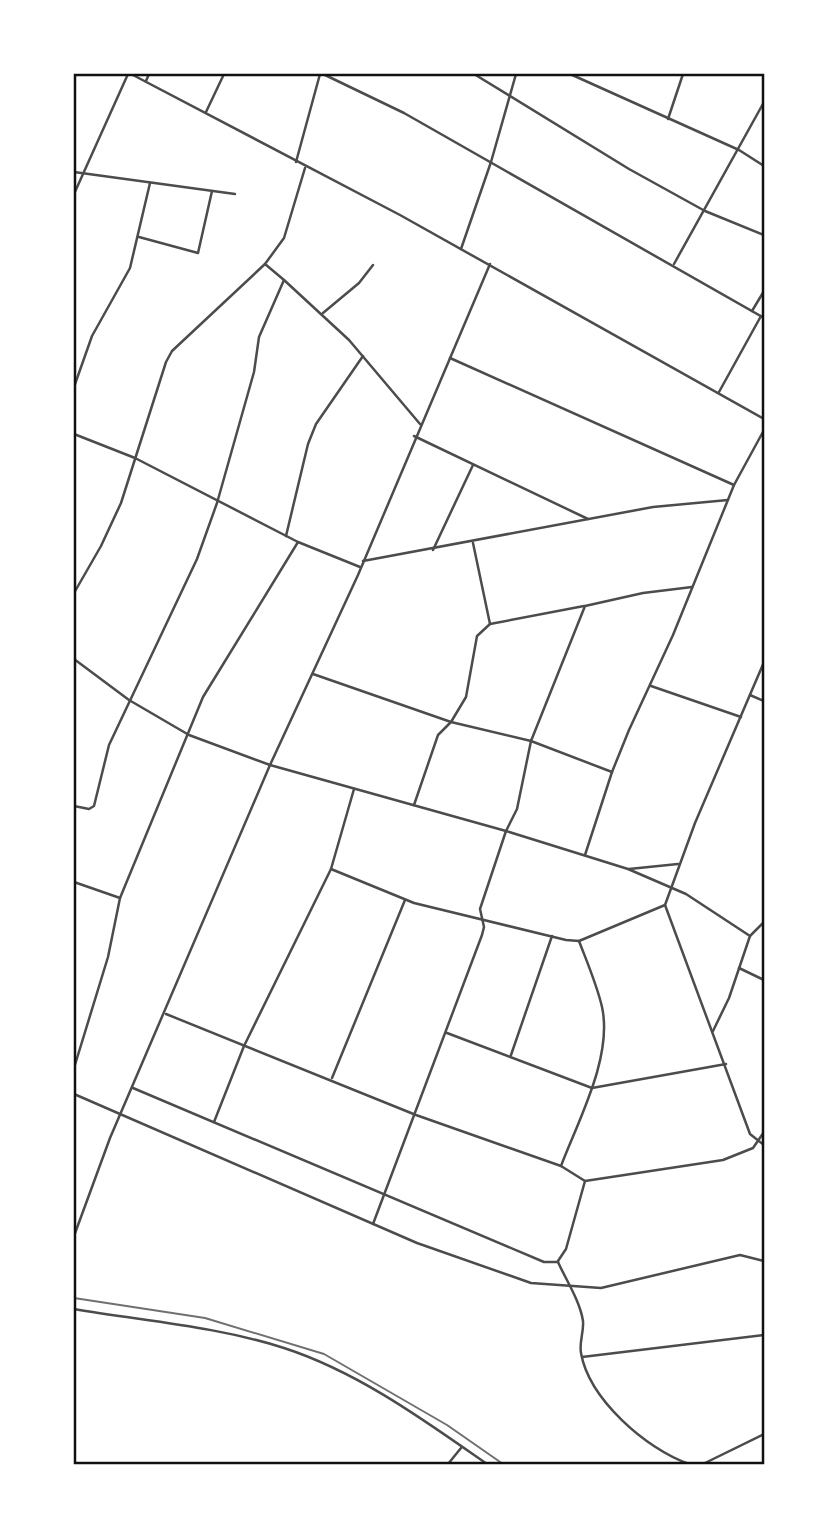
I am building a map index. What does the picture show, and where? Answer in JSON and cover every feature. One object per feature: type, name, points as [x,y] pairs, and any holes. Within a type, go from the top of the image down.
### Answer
[{"type":"street","points":[[74,194],[130,74],[489,264],[765,419]]},
{"type":"street","points":[[146,81],[149,74]]},
{"type":"street","points":[[205,113],[224,74]]},
{"type":"street","points":[[296,162],[321,74],[404,113],[763,317],[719,392]]},
{"type":"street","points":[[474,74],[629,169],[705,211],[765,235]]},
{"type":"street","points":[[461,249],[491,162],[516,74]]},
{"type":"street","points":[[570,74],[739,150],[765,166]]},
{"type":"street","points":[[668,119],[683,74]]},
{"type":"street","points":[[674,265],[765,102]]},
{"type":"street","points":[[74,593],[101,546],[121,503],[159,378],[173,351],[281,246],[305,167]]},
{"type":"street","points":[[74,172],[235,194]]},
{"type":"street","points":[[74,387],[92,336],[130,268],[150,183]]},
{"type":"street","points":[[139,237],[198,253],[212,191]]},
{"type":"street","points":[[265,264],[323,313],[420,424]]},
{"type":"street","points":[[74,1236],[121,1114],[270,765],[361,567],[414,436],[489,264]]},
{"type":"street","points":[[323,313],[359,283],[373,265]]},
{"type":"street","points":[[74,806],[89,809],[94,806],[109,745],[197,559],[217,503],[254,372],[260,337],[284,280]]},
{"type":"street","points":[[752,311],[765,291]]},
{"type":"street","points":[[286,536],[312,434],[363,356]]},
{"type":"street","points":[[450,358],[734,485]]},
{"type":"street","points":[[585,855],[612,772],[693,587],[734,485],[765,430]]},
{"type":"street","points":[[74,434],[135,458],[217,503],[298,542],[361,567]]},
{"type":"street","points":[[414,436],[588,519]]},
{"type":"street","points":[[433,550],[473,465]]},
{"type":"street","points":[[363,561],[473,543],[653,507],[728,500]]},
{"type":"street","points":[[74,1068],[108,957],[120,898],[206,690],[298,542]]},
{"type":"street","points":[[473,543],[490,624]]},
{"type":"street","points":[[414,805],[438,734],[451,722],[466,696],[477,636],[490,624],[635,594],[693,587]]},
{"type":"street","points":[[373,1224],[482,936],[480,909],[506,831],[517,809],[531,741],[585,606]]},
{"type":"street","points":[[74,659],[129,701],[189,735],[270,765],[506,831],[628,869],[701,902],[750,936]]},
{"type":"street","points":[[765,662],[678,864],[665,905],[686,968],[726,1064],[750,1135],[765,1146]]},
{"type":"street","points":[[313,674],[451,722],[531,741],[612,772]]},
{"type":"street","points":[[650,686],[741,717]]},
{"type":"street","points":[[750,695],[765,701]]},
{"type":"street","points":[[214,1122],[244,1046],[331,869],[354,789]]},
{"type":"street","points":[[628,869],[678,864]]},
{"type":"street","points":[[331,869],[405,900],[579,941],[665,905]]},
{"type":"street","points":[[74,882],[120,898]]},
{"type":"street","points":[[332,1078],[405,900]]},
{"type":"street","points":[[713,1031],[750,936],[765,922]]},
{"type":"street","points":[[510,1056],[552,936]]},
{"type":"street","points":[[561,1166],[592,1088],[603,1018],[579,941]]},
{"type":"street","points":[[739,968],[765,980]]},
{"type":"street","points":[[165,1013],[332,1078],[416,1115],[561,1166],[585,1181],[723,1160],[745,1152],[758,1143],[765,1132]]},
{"type":"street","points":[[447,1033],[592,1088],[726,1064]]},
{"type":"street","points":[[133,1088],[544,1262],[558,1262]]},
{"type":"street","points":[[74,1094],[417,1243],[531,1283],[569,1287],[612,1287],[740,1255],[765,1261]]},
{"type":"street","points":[[558,1262],[566,1249],[585,1181]]},
{"type":"street","points":[[558,1262],[583,1320],[582,1357],[602,1400],[644,1437],[689,1465]]},
{"type":"street","points":[[74,1310],[214,1331],[285,1348],[368,1386],[487,1465]]},
{"type":"street","points":[[582,1357],[765,1335]]},
{"type":"street","points":[[765,1396],[765,1411]]},
{"type":"street","points":[[703,1465],[765,1434]]},
{"type":"street","points":[[448,1465],[462,1447]]},
{"type":"railway","points":[[74,1298],[205,1318],[324,1354],[447,1425],[503,1464]]}]
